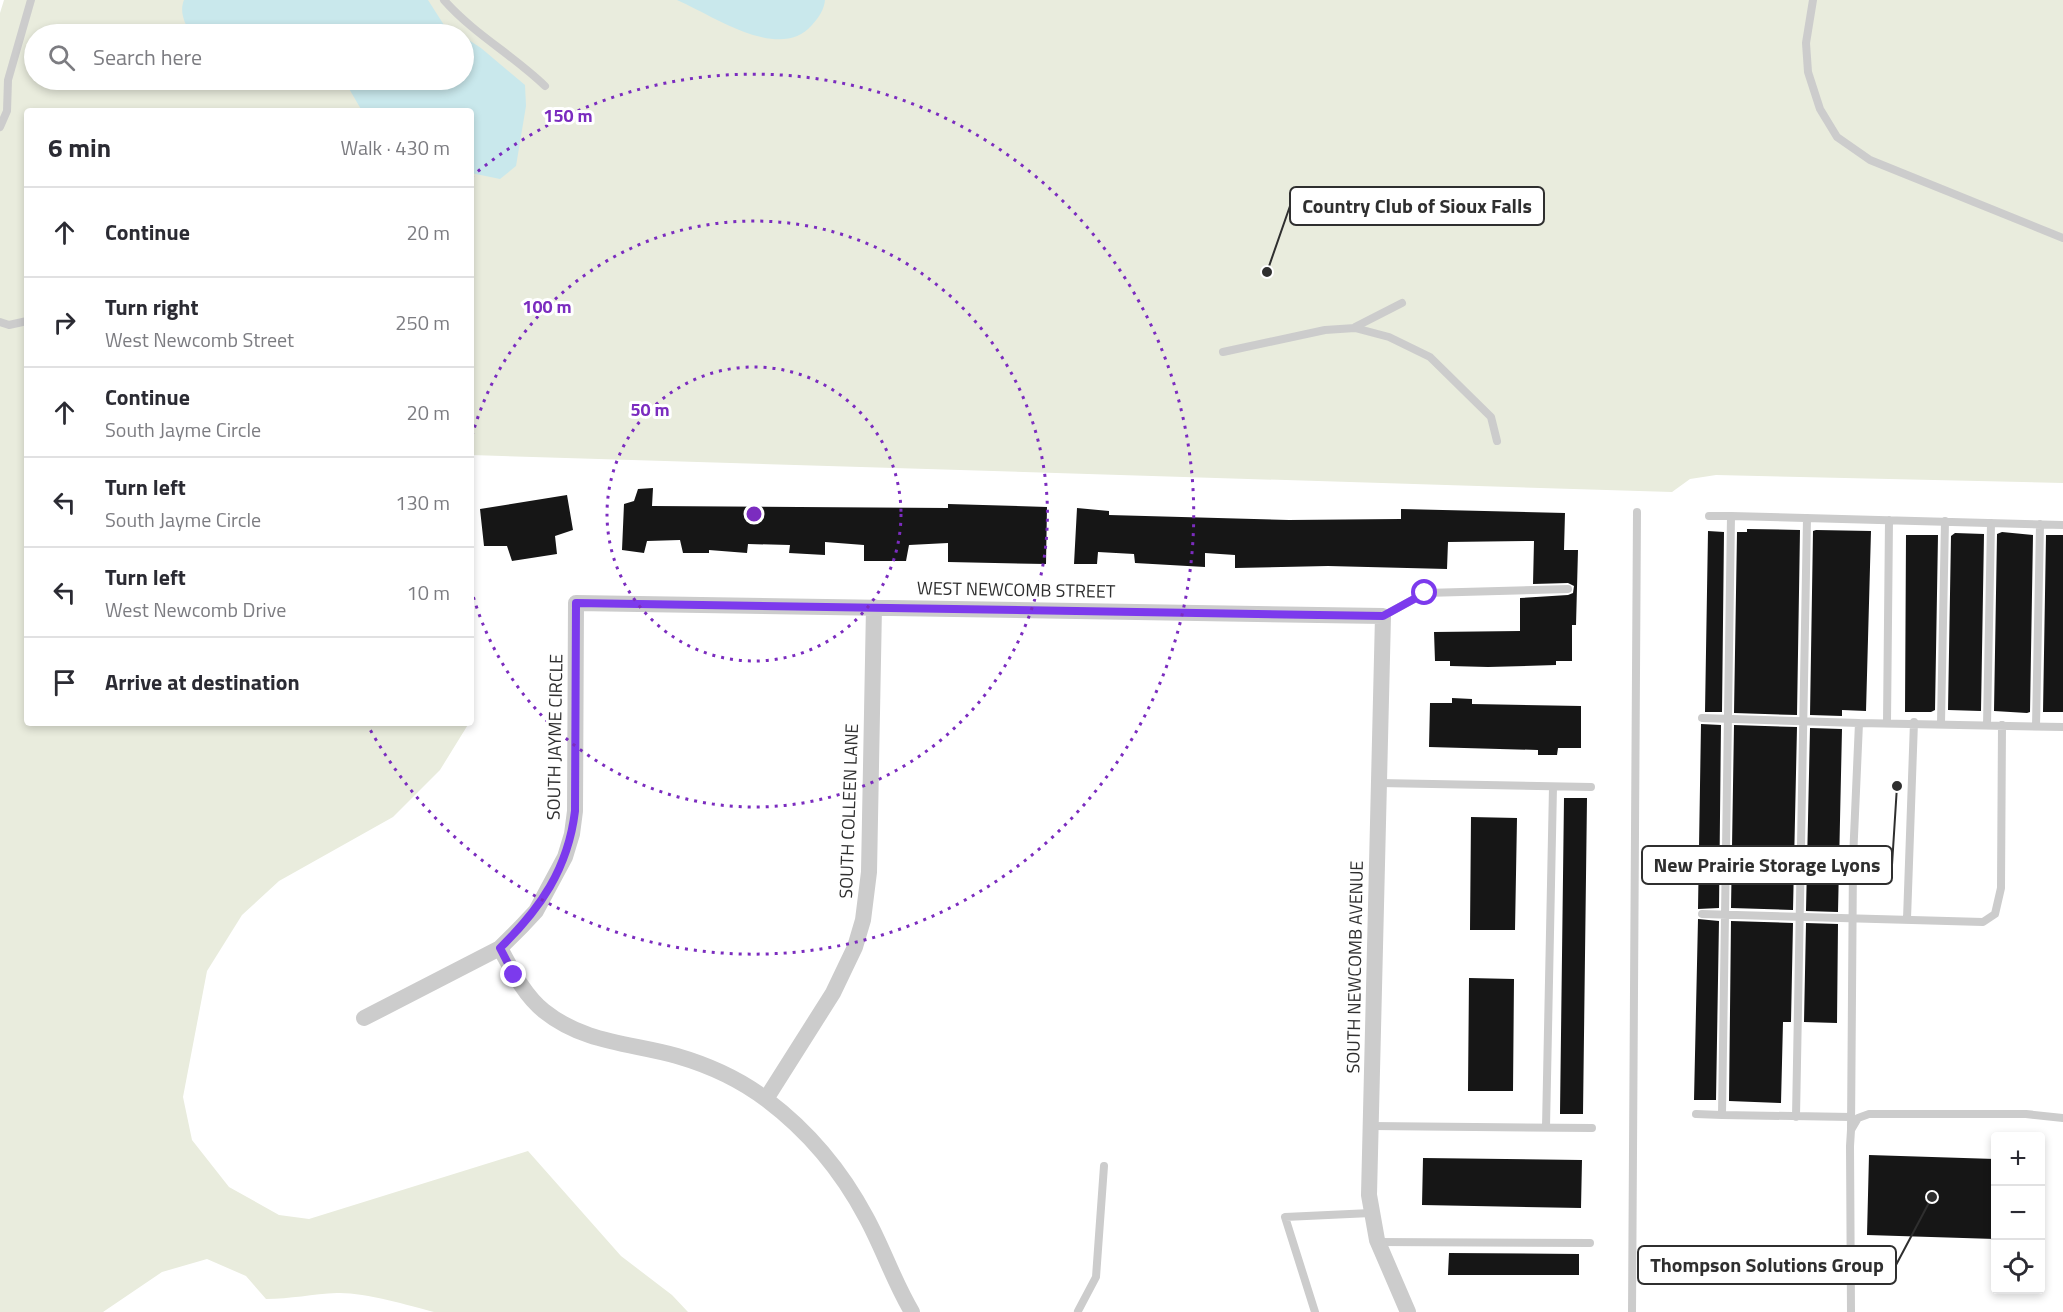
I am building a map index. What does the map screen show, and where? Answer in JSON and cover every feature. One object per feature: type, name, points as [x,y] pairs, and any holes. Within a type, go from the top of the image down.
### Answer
[{"type":"street","name":"SOUTH JAYME CIRCLE","points":[[364,1018],[500,948],[536,911],[565,857],[572,834],[575,811],[576,603],[648,604]]},
{"type":"street","name":"WEST NEWCOMB STREET","points":[[648,604],[1383,616]]},
{"type":"street","name":"SOUTH COLLEEN LANE","points":[[766,1099],[833,993],[855,947],[863,920],[869,872],[874,607]]},
{"type":"street","name":"SOUTH NEWCOMB AVENUE","points":[[1383,616],[1371,1213],[1378,1242],[1408,1312]]},
{"type":"street","points":[[500,948],[529,994],[543,1010],[570,1028],[599,1040],[675,1056],[707,1066],[766,1099],[798,1126],[828,1158],[851,1190],[912,1312]]},
{"type":"lane","points":[[24,24],[31,0]]},
{"type":"lane","points":[[444,0],[465,24]]},
{"type":"lane","points":[[1813,0],[1806,43],[1808,72],[1820,109],[1837,137],[1870,160],[2063,238]]},
{"type":"lane","points":[[0,127],[7,111],[8,80],[24,24]]},
{"type":"lane","points":[[474,30],[521,62],[545,86]]},
{"type":"lane","points":[[1355,328],[1402,303]]},
{"type":"lane","points":[[0,322],[9,325],[24,322]]},
{"type":"lane","points":[[1223,352],[1325,330],[1355,328],[1389,337],[1431,357],[1491,417],[1497,441]]},
{"type":"lane","points":[[1632,1312],[1637,512]]},
{"type":"lane","points":[[1709,516],[2063,525]]},
{"type":"lane","points":[[1722,1115],[1731,516]]},
{"type":"lane","points":[[1796,1117],[1807,518]]},
{"type":"lane","points":[[1887,722],[1888,520]]},
{"type":"lane","points":[[1941,723],[1945,521]]},
{"type":"lane","points":[[1987,724],[1991,523]]},
{"type":"lane","points":[[2036,726],[2040,524]]},
{"type":"lane","points":[[1383,616],[1425,593],[1568,589]]},
{"type":"lane","points":[[1702,718],[2063,727]]},
{"type":"lane","points":[[1907,919],[1914,722]]},
{"type":"lane","points":[[1851,1312],[1853,916],[1859,723]]},
{"type":"lane","points":[[1702,914],[1853,916],[1983,922],[1995,914],[2001,888],[2002,725]]},
{"type":"lane","points":[[1379,783],[1591,787]]},
{"type":"lane","points":[[1546,1127],[1553,787]]},
{"type":"lane","points":[[1696,1114],[1851,1117]]},
{"type":"lane","points":[[1851,1130],[1858,1118],[1869,1114],[2026,1114],[2063,1118]]},
{"type":"lane","points":[[1371,1126],[1592,1128]]},
{"type":"lane","points":[[1073,1312],[1078,1312],[1096,1277],[1104,1166]]},
{"type":"lane","points":[[1315,1312],[1285,1217],[1371,1213]]},
{"type":"lane","points":[[1378,1242],[1590,1243]]},
{"type":"shaded area","points":[[4,0],[2063,0],[2063,483],[1716,475],[1690,479],[1672,492],[474,455],[474,108],[24,108],[24,726],[467,726],[440,770],[393,817],[279,881],[242,915],[207,971],[183,1097],[192,1140],[229,1187],[279,1215],[309,1219],[528,1151],[621,1256],[672,1295],[688,1312],[434,1312],[348,1293],[266,1299],[246,1276],[207,1259],[162,1272],[103,1312],[0,1312],[0,13]]},
{"type":"water","points":[[184,0],[428,0],[443,24],[186,24]]},
{"type":"water","points":[[677,0],[825,0],[821,13],[812,25],[798,35],[782,39],[764,38],[727,25]]},
{"type":"water","points":[[474,43],[525,85],[526,106],[516,166],[500,179],[474,174],[474,108],[360,108],[350,90],[474,90]]},
{"type":"building","points":[[653,488],[652,506],[948,508],[948,504],[1047,507],[1046,564],[948,562],[948,543],[909,545],[906,561],[864,561],[864,545],[825,542],[825,555],[789,553],[790,545],[748,544],[747,553],[709,550],[709,553],[683,553],[680,540],[647,541],[644,553],[622,550],[624,504],[634,501],[638,489]]},
{"type":"building","points":[[567,495],[573,530],[555,536],[557,554],[512,561],[507,546],[484,546],[480,509]]},
{"type":"building","points":[[1077,508],[1109,511],[1109,515],[1289,520],[1401,519],[1401,509],[1565,513],[1564,550],[1578,550],[1576,625],[1572,625],[1572,661],[1556,661],[1556,665],[1488,667],[1450,666],[1450,661],[1435,661],[1434,632],[1520,631],[1520,598],[1573,593],[1574,586],[1568,583],[1533,584],[1534,541],[1448,542],[1447,569],[1328,566],[1235,568],[1235,555],[1205,553],[1205,567],[1135,563],[1134,554],[1098,552],[1097,564],[1074,564]]},
{"type":"building","points":[[1747,529],[1800,530],[1797,715],[1734,713],[1737,532],[1747,532]]},
{"type":"building","points":[[1708,531],[1724,532],[1722,712],[1705,712]]},
{"type":"building","points":[[1813,531],[1871,531],[1866,711],[1842,710],[1842,716],[1810,715]]},
{"type":"building","points":[[2002,532],[2033,535],[2030,712],[2027,713],[1994,711],[1997,534]]},
{"type":"building","points":[[1955,533],[1984,534],[1981,711],[1948,710],[1951,536]]},
{"type":"building","points":[[1906,535],[1938,535],[1935,710],[1931,712],[1905,712]]},
{"type":"building","points":[[2046,535],[2063,535],[2063,712],[2043,712]]},
{"type":"building","points":[[1452,698],[1472,699],[1472,704],[1581,706],[1581,748],[1558,748],[1557,755],[1538,755],[1538,750],[1429,747],[1430,703],[1452,703]]},
{"type":"building","points":[[1701,724],[1721,725],[1719,908],[1698,909]]},
{"type":"building","points":[[1734,725],[1797,727],[1793,910],[1731,908]]},
{"type":"building","points":[[1810,728],[1842,729],[1838,912],[1806,911]]},
{"type":"building","points":[[1564,798],[1587,798],[1583,1114],[1560,1114]]},
{"type":"building","points":[[1471,817],[1517,818],[1515,930],[1470,930]]},
{"type":"building","points":[[1698,919],[1719,921],[1716,1100],[1694,1100]]},
{"type":"building","points":[[1731,921],[1793,923],[1791,1022],[1783,1022],[1781,1103],[1729,1101]]},
{"type":"building","points":[[1806,923],[1838,924],[1837,1023],[1804,1022]]},
{"type":"building","points":[[1469,978],[1514,979],[1513,1091],[1468,1091]]},
{"type":"building","points":[[1869,1155],[1991,1159],[1991,1239],[1867,1235]]},
{"type":"building","points":[[1423,1158],[1582,1160],[1581,1208],[1422,1205]]},
{"type":"building","points":[[1449,1253],[1579,1254],[1579,1275],[1448,1275]]},
{"type":"place","name":"Country Club of Sioux Falls","points":[[1267,272]]},
{"type":"place","name":"New Prairie Storage Lyons","points":[[1897,786]]},
{"type":"place","name":"Thompson Solutions Group","points":[[1932,1197]]},
{"type":"route","points":[[514,975],[500,948],[536,911],[565,857],[572,834],[575,811],[576,603],[1383,616],[1425,593]]}]
